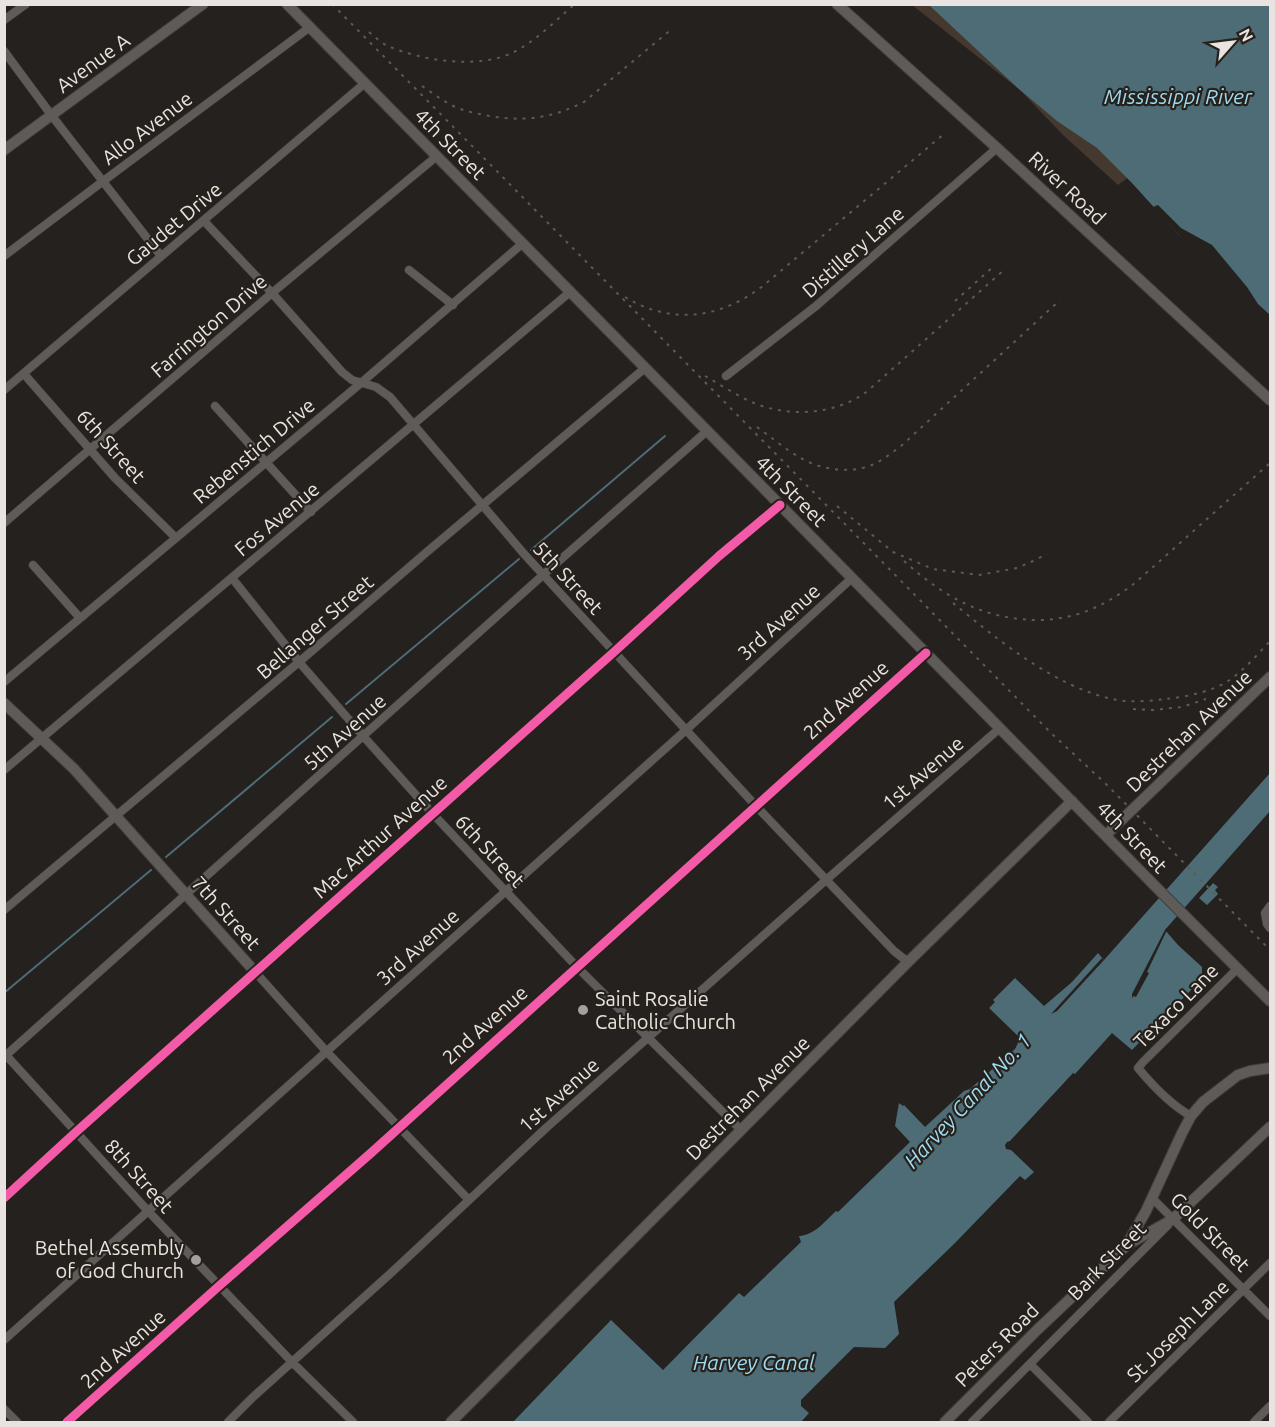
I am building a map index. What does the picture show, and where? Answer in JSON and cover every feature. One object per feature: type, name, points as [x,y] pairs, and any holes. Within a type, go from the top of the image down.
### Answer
[{"type":"main road","name":"Avenue A","points":[[4,150],[203,4]]},
{"type":"main road","name":"4th Street","points":[[287,4],[1270,1000]]},
{"type":"main road","name":"River Road","points":[[837,4],[1270,400]]},
{"type":"main road","name":"Mac Arthur Avenue","points":[[4,1198],[719,556],[780,505]]},
{"type":"main road","name":"Destrehan Avenue","points":[[1106,835],[1270,677]]},
{"type":"main road","name":"7th Street","points":[[4,703],[74,770],[256,973]]},
{"type":"main road","name":"Destrehan Avenue","points":[[451,1422],[908,962],[1072,801]]},
{"type":"main road","name":"Peters Road","points":[[1127,1245],[1146,1212],[1191,1116],[1203,1102],[1238,1075],[1270,1068]]},
{"type":"main road","name":"Bark Street","points":[[1173,1219],[1270,1127]]},
{"type":"main road","name":"Peters Road","points":[[945,1422],[1127,1245],[1173,1219]]},
{"type":"street","points":[[4,20],[26,4]]},
{"type":"street","name":"Allo Avenue","points":[[4,256],[310,27]]},
{"type":"street","points":[[4,51],[102,182],[161,256]]},
{"type":"street","name":"Gaudet Drive","points":[[4,390],[365,84]]},
{"type":"street","name":"Distillery Lane","points":[[726,376],[816,306],[997,148]]},
{"type":"street","name":"Farrington Drive","points":[[4,523],[272,293],[437,156]]},
{"type":"street","name":"5th Street","points":[[204,221],[342,372],[352,380],[376,387],[390,397],[543,575],[756,806],[894,951],[908,962]]},
{"type":"street","name":"Rebenstich Drive","points":[[4,682],[361,383],[523,243]]},
{"type":"street","points":[[410,270],[453,305]]},
{"type":"street","name":"Fos Avenue","points":[[4,770],[570,292]]},
{"type":"street","name":"Bellanger Street","points":[[4,910],[645,368]]},
{"type":"street","name":"6th Street","points":[[24,374],[115,478],[176,538]]},
{"type":"street","points":[[215,406],[311,512]]},
{"type":"street","name":"5th Avenue","points":[[5,1056],[707,431]]},
{"type":"street","points":[[33,565],[80,618]]},
{"type":"street","name":"6th Street","points":[[232,578],[299,662],[433,814],[577,967],[741,1130]]},
{"type":"street","name":"3rd Avenue","points":[[4,1340],[686,730],[852,578]]},
{"type":"street","name":"2nd Avenue","points":[[68,1422],[399,1128],[926,653]]},
{"type":"street","name":"1st Avenue","points":[[228,1422],[546,1128],[1000,728]]},
{"type":"street","points":[[1270,906],[1265,913],[1270,928]]},
{"type":"street","name":"Texaco Lane","points":[[1191,1116],[1181,1111],[1150,1083],[1138,1068],[1238,968]]},
{"type":"street","name":"7th Street","points":[[256,973],[326,1051],[470,1200]]},
{"type":"street","name":"8th Street","points":[[5,1056],[219,1286],[353,1422]]},
{"type":"street","name":"Gold Street","points":[[1152,1198],[1270,1316]]},
{"type":"street","name":"Bark Street","points":[[972,1422],[1173,1219]]},
{"type":"street","name":"St Joseph Lane","points":[[1109,1422],[1270,1263]]},
{"type":"street","points":[[1030,1364],[1088,1422]]},
{"type":"street","points":[[1254,1422],[1270,1406]]},
{"type":"street","points":[[4,1409],[17,1422]]},
{"type":"shaded area","points":[[912,5],[949,5],[1136,172],[1118,185],[1063,135],[1020,90]]},
{"type":"water","name":"Mississippi River","points":[[929,5],[1270,5],[1270,322],[1179,235],[1097,148],[1057,121],[1020,90]]},
{"type":"water","name":"Harvey Canal","points":[[1270,773],[1270,811],[1165,930],[1202,967],[1202,979],[1132,1050],[1112,1033],[1007,1142],[1006,1149],[1011,1150],[1034,1172],[1025,1180],[1020,1176],[894,1302],[899,1334],[885,1348],[854,1347],[801,1400],[801,1406],[809,1413],[801,1422],[513,1422],[611,1320],[663,1370],[739,1293],[744,1297],[801,1242],[799,1236],[815,1230],[836,1211],[838,1212],[910,1142],[895,1126],[899,1103],[904,1105],[925,1127],[1015,1049],[1019,1041],[1018,1036],[989,1008],[995,1002],[993,1000],[1015,978],[1044,1006],[1072,982],[1098,953],[1104,960]]},
{"type":"water","points":[[1213,883],[1218,887],[1215,890],[1218,894],[1207,905],[1199,898]]},
{"type":"pier","points":[[1158,205],[1181,228],[1212,245],[1258,304],[1270,315],[1270,325],[1208,266],[1153,207]]},
{"type":"pier","points":[[1210,880],[1213,883],[1166,932],[1147,972],[1149,973],[1136,997],[1133,996],[1132,999],[1132,994],[1165,930]]},
{"type":"pier","points":[[1102,958],[1104,960],[1057,1011],[1051,1014]]},
{"type":"waterway","points":[[531,550],[665,436]]},
{"type":"waterway","points":[[346,704],[519,559]]},
{"type":"waterway","points":[[166,857],[332,717]]},
{"type":"waterway","points":[[4,993],[151,870]]},
{"type":"railway","points":[[332,4],[1052,734],[1106,784],[1270,950]]},
{"type":"railway","points":[[369,32],[385,45],[417,56],[450,61],[483,61],[512,53],[529,43],[575,4]]},
{"type":"railway","points":[[422,86],[449,104],[474,113],[515,119],[549,115],[584,102],[673,28]]},
{"type":"railway","points":[[625,297],[643,306],[679,315],[714,311],[731,305],[764,285],[944,134]]},
{"type":"railway","points":[[955,301],[995,265]]},
{"type":"railway","points":[[705,376],[741,397],[767,407],[794,412],[837,407],[866,392],[1004,270]]},
{"type":"railway","points":[[757,427],[794,454],[816,465],[845,470],[872,465],[900,447],[1060,300]]},
{"type":"railway","points":[[904,561],[935,586],[967,605],[985,612],[1022,619],[1063,618],[1090,610],[1135,583],[1270,463]]},
{"type":"railway","points":[[837,506],[893,552],[933,569],[979,575],[1017,568],[1047,554]]},
{"type":"railway","points":[[953,603],[989,632],[1048,673],[1090,693],[1119,700],[1174,698],[1217,687],[1242,670],[1270,641]]},
{"type":"railway","points":[[1133,709],[1153,710],[1182,707],[1206,699]]},
{"type":"cycle path","points":[[4,1198],[719,556],[780,505]]},
{"type":"cycle path","points":[[67,1422],[371,1153],[926,653]]},
{"type":"place","name":"Saint Rosalie Catholic Church","points":[[583,1010]]},
{"type":"place","name":"Bethel Assembly of God Church","points":[[196,1260]]},
{"type":"water label","name":"Harvey Canal No. 1","points":[[968,1101]]}]
